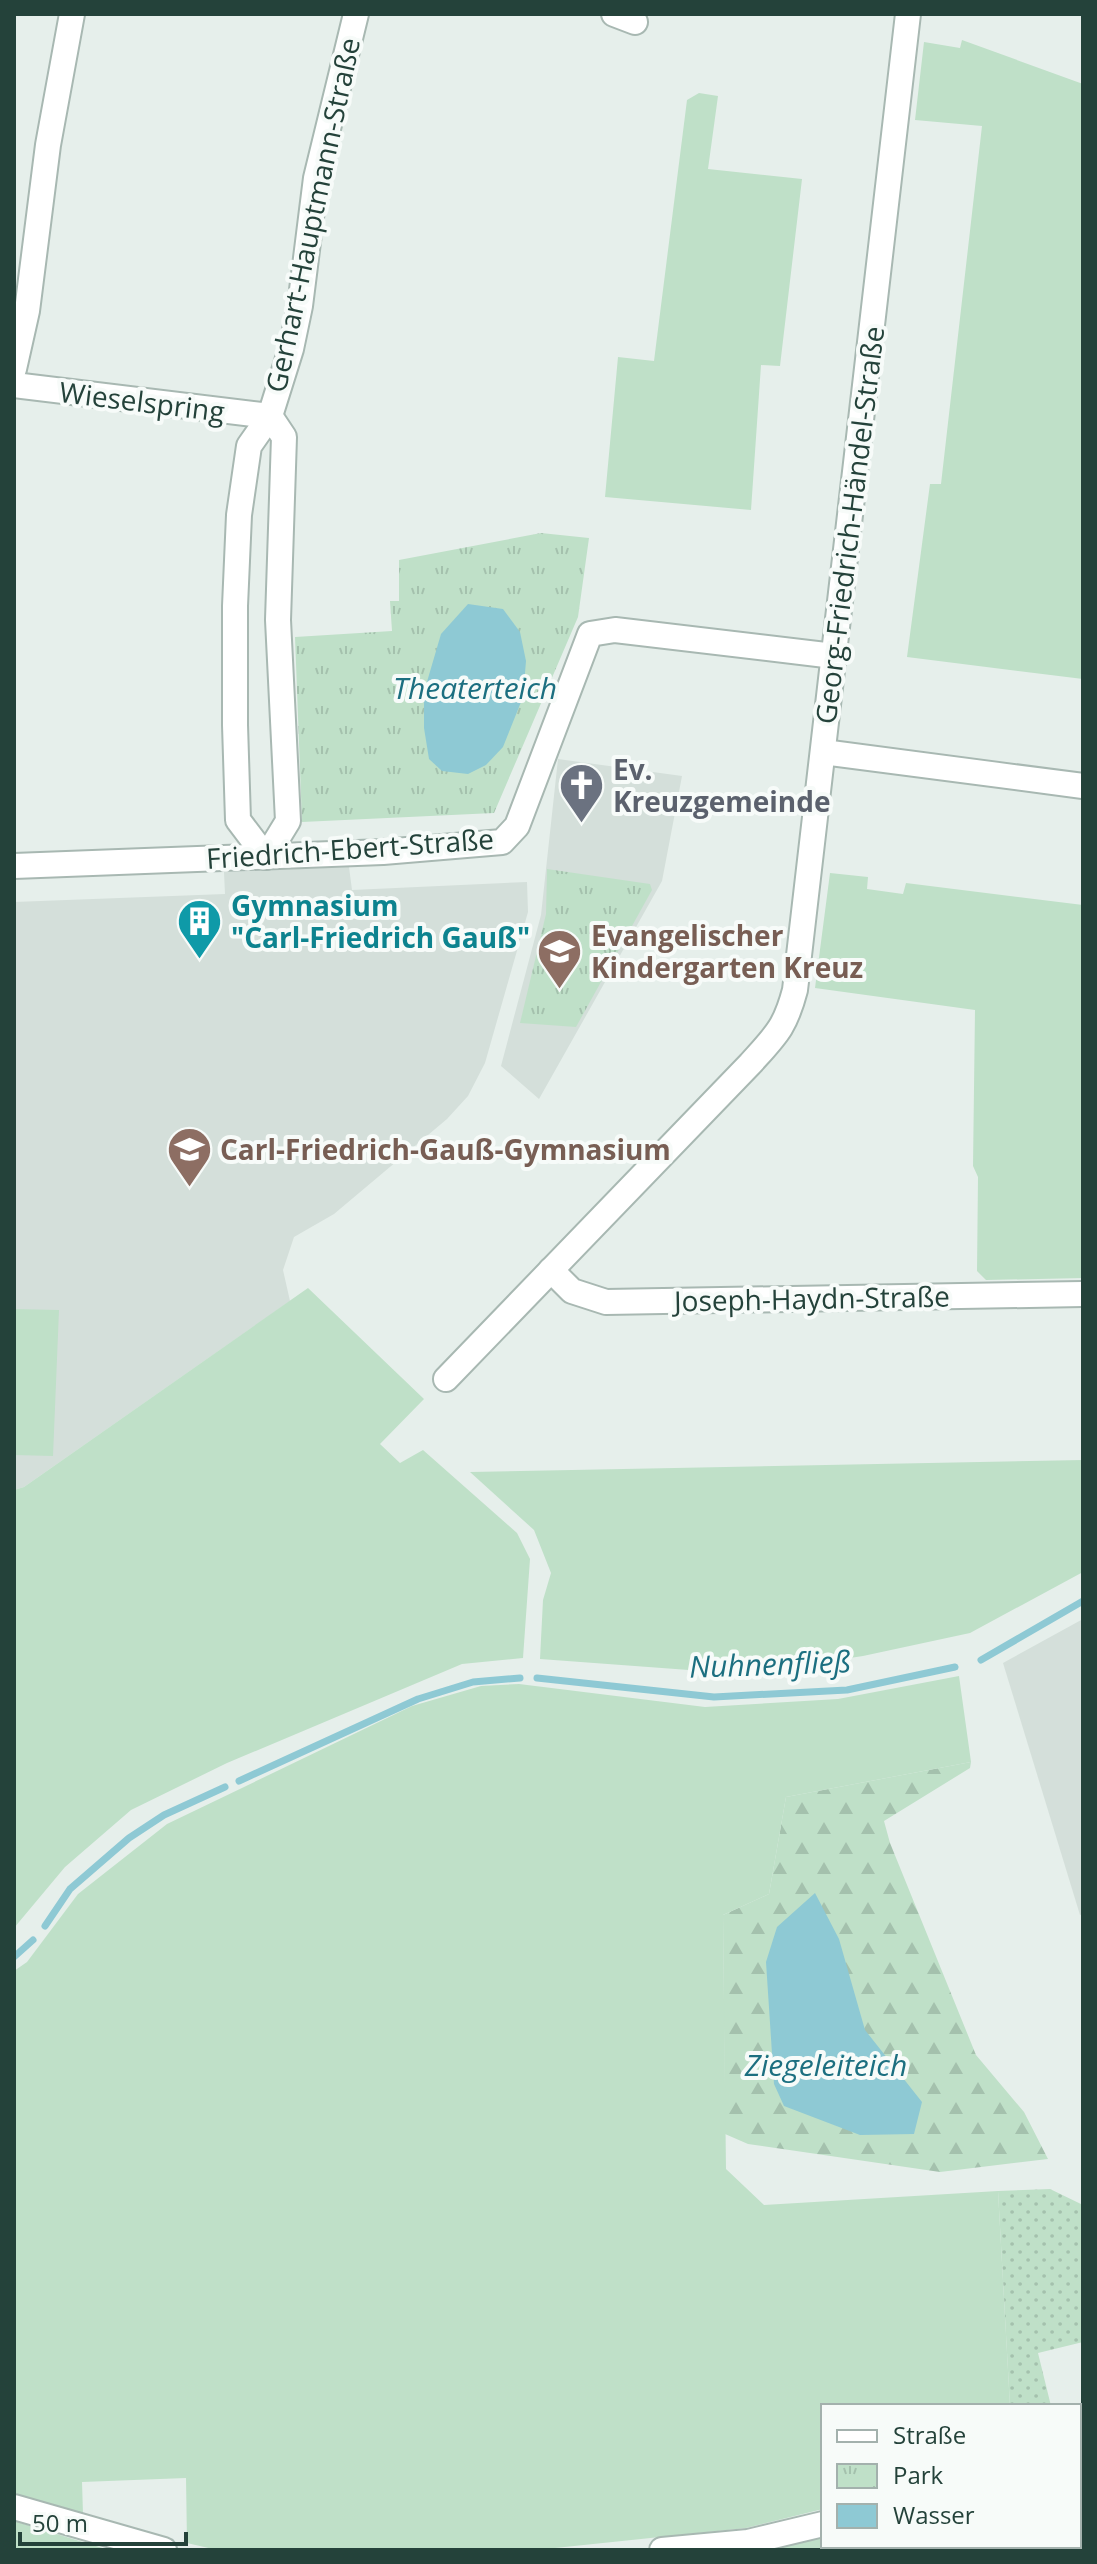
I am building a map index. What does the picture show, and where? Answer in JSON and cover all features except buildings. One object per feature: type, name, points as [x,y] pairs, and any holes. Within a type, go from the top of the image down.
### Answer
[{"type":"street","points":[[14,369],[27,311],[48,145],[72,14]]},
{"type":"street","name":"Gerhart-Hauptmann-Straße","points":[[270,416],[284,437],[278,620],[288,821],[266,857],[238,820],[235,606],[239,515],[249,446],[270,416],[291,349],[300,306],[316,178],[356,14]]},
{"type":"street","name":"Georg-Friedrich-Händel-Straße","points":[[446,1379],[781,1030],[795,990],[908,14]]},
{"type":"street","name":"Wieselspring","points":[[14,385],[270,416]]},
{"type":"street","name":"Friedrich-Ebert-Straße","points":[[14,866],[383,852],[502,842],[517,826],[590,634],[615,630],[834,656]]},
{"type":"street","points":[[823,752],[1083,786]]},
{"type":"street","name":"Joseph-Haydn-Straße","points":[[551,1270],[572,1291],[606,1302],[1083,1294]]},
{"type":"street","points":[[14,2507],[164,2550]]},
{"type":"street","points":[[662,2550],[748,2542],[821,2524]]},
{"type":"shaded area","name":"Evangelischer Kindergarten Kreuz","points":[[558,759],[682,776],[662,881],[539,1099],[501,1066],[541,915]]},
{"type":"shaded area","name":"Carl-Friedrich-Gauß-Gymnasium","points":[[349,867],[352,890],[527,882],[528,912],[485,1063],[468,1096],[447,1119],[334,1214],[294,1237],[283,1270],[290,1301],[24,1487],[14,1490],[14,902],[225,894],[224,872]]},
{"type":"shaded area","points":[[1083,1619],[1083,1914],[1080,1915],[1003,1663]]},
{"type":"green space","points":[[962,40],[1083,84],[1083,679],[907,657],[930,484],[941,484],[982,126],[915,120],[924,42],[960,48]]},
{"type":"green space","points":[[699,93],[718,96],[708,169],[802,179],[780,366],[761,365],[751,510],[605,497],[618,357],[654,361],[687,100]]},
{"type":"green space","points":[[541,533],[589,538],[578,617],[494,813],[302,822],[295,637],[392,631],[390,601],[399,601],[399,560]]},
{"type":"green space","points":[[547,869],[650,884],[652,890],[576,1027],[520,1023],[546,914]]},
{"type":"green space","points":[[830,873],[868,877],[867,889],[903,894],[906,883],[1083,905],[1083,1278],[986,1280],[977,1271],[978,1177],[973,1166],[975,1010],[815,988]]},
{"type":"green space","points":[[308,1288],[424,1399],[380,1444],[400,1463],[423,1450],[517,1533],[530,1559],[523,1658],[462,1664],[227,1763],[131,1810],[65,1867],[14,1928],[14,1490],[24,1487]]},
{"type":"green space","points":[[14,1309],[59,1310],[53,1456],[14,1455]]},
{"type":"green space","points":[[1083,1460],[1083,1572],[970,1633],[863,1656],[743,1674],[540,1659],[543,1600],[551,1573],[534,1530],[470,1472]]},
{"type":"green space","points":[[959,1676],[971,1762],[786,1797],[769,1894],[723,1915],[726,2169],[764,2205],[998,2191],[1010,2404],[821,2404],[821,2509],[746,2528],[536,2550],[217,2550],[187,2543],[186,2478],[82,2482],[83,2514],[14,2493],[14,1971],[27,1962],[78,1894],[167,1824],[412,1706],[481,1686],[519,1684],[705,1707],[838,1699]]},
{"type":"green space","points":[[971,1762],[970,1768],[884,1821],[890,1843],[976,2055],[1024,2112],[1048,2159],[940,2172],[748,2144],[725,2134],[723,1915],[769,1894],[786,1797]]},
{"type":"green space","points":[[1050,2189],[1083,2205],[1083,2342],[1038,2353],[1051,2404],[1010,2404],[998,2191]]},
{"type":"green space","points":[[14,2521],[109,2550],[14,2550]]},
{"type":"green space","points":[[821,2537],[821,2548],[1052,2550],[762,2550]]},
{"type":"water","name":"Theaterteich","points":[[468,604],[503,609],[520,632],[526,661],[523,697],[503,747],[486,765],[468,774],[442,771],[429,759],[424,728],[424,692],[441,634]]},
{"type":"water","name":"Ziegeleiteich","points":[[815,1893],[839,1939],[865,2030],[922,2102],[914,2134],[860,2135],[784,2106],[774,2084],[766,1962],[777,1927]]},
{"type":"waterway","name":"Nuhnenfließ","points":[[981,1660],[1083,1601]]},
{"type":"waterway","name":"Nuhnenfließ","points":[[537,1678],[714,1697],[847,1690],[955,1667]]},
{"type":"waterway","name":"Nuhnenfließ","points":[[239,1781],[418,1699],[473,1682],[520,1678]]},
{"type":"waterway","name":"Nuhnenfließ","points":[[45,1926],[70,1889],[129,1838],[164,1815],[225,1787]]},
{"type":"waterway","name":"Nuhnenfließ","points":[[14,1957],[33,1940]]},
{"type":"place","name":"Ev. Kreuzgemeinde","points":[[582,825]]},
{"type":"place","name":"Gymnasium \"Carl-Friedrich Gauß\"","points":[[200,961]]},
{"type":"place","name":"Evangelischer Kindergarten Kreuz","points":[[560,991]]},
{"type":"place","name":"Carl-Friedrich-Gauß-Gymnasium","points":[[189,1189]]}]
